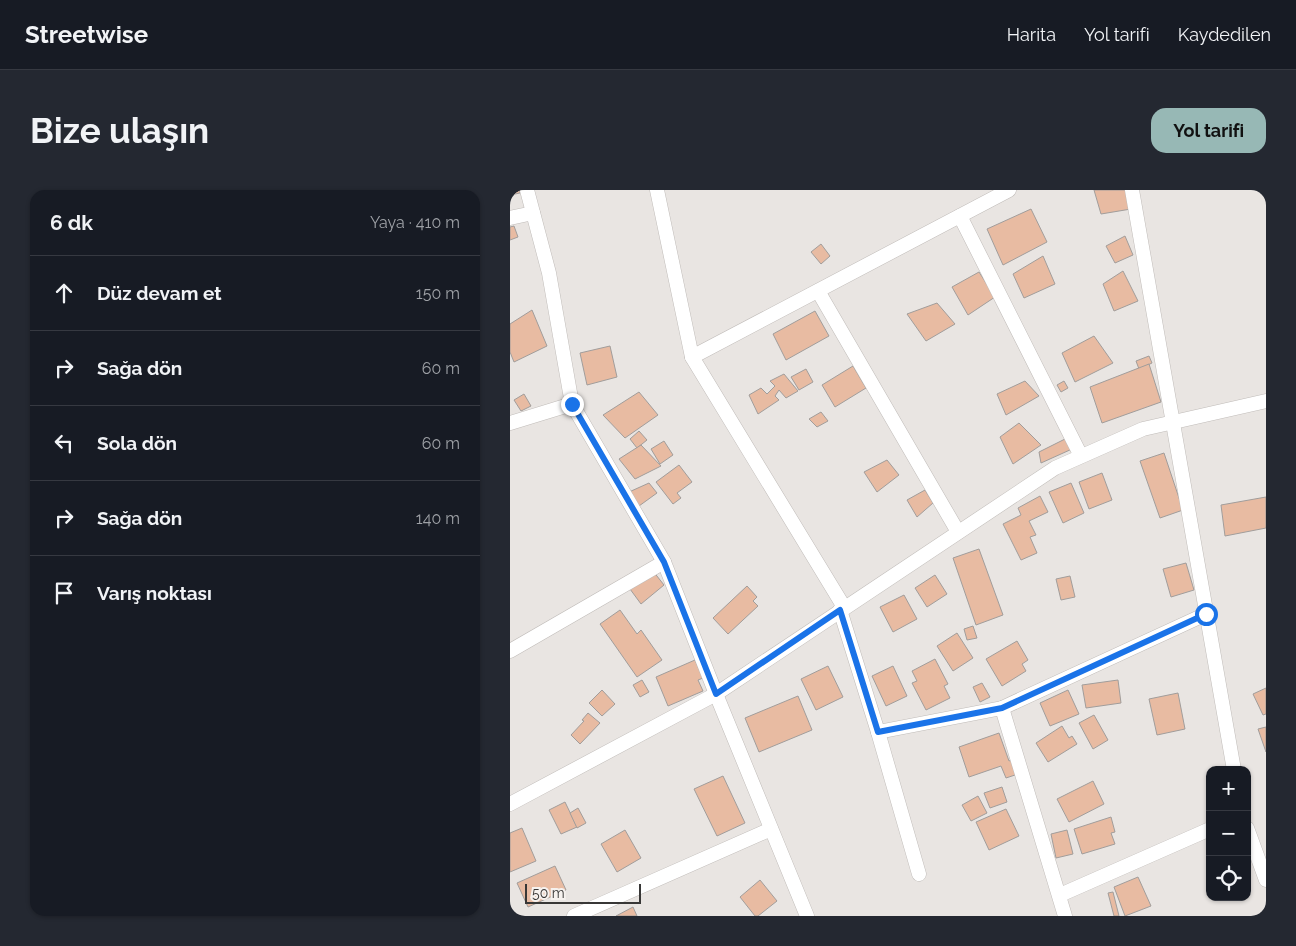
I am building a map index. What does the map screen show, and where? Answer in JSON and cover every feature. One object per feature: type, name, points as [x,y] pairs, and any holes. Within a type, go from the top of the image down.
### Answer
[{"type":"street","points":[[528,190],[549,274],[572,404],[664,562],[807,916]]},
{"type":"street","points":[[657,190],[692,357],[842,609],[919,874]]},
{"type":"street","points":[[692,357],[1008,190]]},
{"type":"street","points":[[1132,190],[1233,766]]},
{"type":"street","points":[[510,218],[533,212]]},
{"type":"street","points":[[960,216],[1081,456]]},
{"type":"street","points":[[818,290],[958,532]]},
{"type":"street","points":[[510,804],[716,694],[1054,468],[1143,429],[1266,401]]},
{"type":"street","points":[[510,423],[572,404]]},
{"type":"street","points":[[510,651],[664,562]]},
{"type":"street","points":[[878,732],[1002,708],[1206,614]]},
{"type":"street","points":[[1002,708],[1065,916]]},
{"type":"street","points":[[574,916],[771,829]]},
{"type":"street","points":[[1060,895],[1206,831]]},
{"type":"street","points":[[1251,839],[1266,880]]},
{"type":"building","points":[[510,190],[520,190],[520,193],[510,195]]},
{"type":"building","points":[[1094,190],[1127,190],[1131,209],[1101,214]]},
{"type":"building","points":[[1031,209],[1047,242],[1003,265],[987,229]]},
{"type":"building","points":[[514,226],[518,237],[510,240],[510,227]]},
{"type":"building","points":[[1125,236],[1133,255],[1115,263],[1106,246]]},
{"type":"building","points":[[821,244],[830,256],[821,264],[811,252]]},
{"type":"building","points":[[1043,256],[1055,284],[1024,298],[1013,274]]},
{"type":"building","points":[[1123,271],[1138,301],[1114,311],[1103,284]]},
{"type":"building","points":[[979,272],[995,297],[968,315],[952,287]]},
{"type":"building","points":[[937,303],[955,324],[926,341],[907,314]]},
{"type":"building","points":[[532,310],[547,346],[514,362],[510,352],[510,324]]},
{"type":"building","points":[[815,311],[829,336],[786,360],[773,334]]},
{"type":"building","points":[[1094,336],[1113,363],[1075,382],[1062,353]]},
{"type":"building","points":[[610,346],[617,377],[587,385],[580,353]]},
{"type":"building","points":[[1149,356],[1152,363],[1139,369],[1136,361]]},
{"type":"building","points":[[1149,364],[1161,402],[1102,423],[1090,387]]},
{"type":"building","points":[[853,366],[866,388],[835,407],[822,385]]},
{"type":"building","points":[[806,369],[813,382],[799,390],[791,377]]},
{"type":"building","points":[[784,374],[798,391],[786,398],[779,390],[775,396],[779,400],[758,414],[749,395],[761,388],[767,394],[775,386],[770,381]]},
{"type":"building","points":[[1025,381],[1039,396],[1006,415],[997,394]]},
{"type":"building","points":[[1064,381],[1068,388],[1061,392],[1057,385]]},
{"type":"building","points":[[639,392],[658,415],[625,438],[603,415]]},
{"type":"building","points":[[524,394],[531,406],[521,411],[514,400]]},
{"type":"building","points":[[821,412],[828,421],[817,427],[809,419]]},
{"type":"building","points":[[1019,423],[1041,445],[1013,464],[1000,437]]},
{"type":"building","points":[[639,431],[647,440],[637,448],[630,439]]},
{"type":"building","points":[[1067,438],[1072,449],[1041,463],[1039,452]]},
{"type":"building","points":[[664,441],[673,455],[660,464],[651,449]]},
{"type":"building","points":[[641,445],[661,466],[635,479],[619,459]]},
{"type":"building","points":[[1164,453],[1183,510],[1160,518],[1140,461]]},
{"type":"building","points":[[887,460],[899,475],[877,492],[864,472]]},
{"type":"building","points":[[679,465],[692,482],[677,493],[681,498],[673,504],[656,482]]},
{"type":"building","points":[[1102,473],[1112,500],[1089,509],[1079,482]]},
{"type":"building","points":[[649,483],[657,493],[639,506],[629,492]]},
{"type":"building","points":[[1071,483],[1084,513],[1063,523],[1049,492]]},
{"type":"building","points":[[925,490],[933,503],[917,517],[907,500]]},
{"type":"building","points":[[1040,496],[1048,512],[1029,521],[1036,535],[1030,537],[1037,553],[1021,560],[1003,524],[1021,515],[1018,508]]},
{"type":"building","points":[[1266,497],[1266,528],[1225,536],[1221,505]]},
{"type":"building","points":[[979,549],[1003,615],[976,625],[953,558]]},
{"type":"building","points":[[1186,563],[1194,590],[1171,597],[1163,569]]},
{"type":"building","points":[[653,571],[664,585],[641,604],[630,589]]},
{"type":"building","points":[[935,575],[947,594],[927,607],[915,588]]},
{"type":"building","points":[[1070,576],[1075,597],[1061,600],[1056,579]]},
{"type":"building","points":[[747,586],[757,597],[753,601],[758,606],[728,634],[713,618]]},
{"type":"building","points":[[904,595],[917,619],[893,632],[880,607]]},
{"type":"building","points":[[620,610],[637,634],[641,630],[662,660],[637,677],[600,624]]},
{"type":"building","points":[[973,626],[977,638],[967,640],[964,629]]},
{"type":"building","points":[[957,633],[973,658],[953,671],[937,646]]},
{"type":"building","points":[[1017,641],[1028,660],[1022,664],[1026,671],[1002,686],[986,659]]},
{"type":"building","points":[[935,659],[948,684],[944,686],[950,698],[926,710],[912,683],[917,681],[912,671]]},
{"type":"building","points":[[695,660],[703,678],[698,680],[703,691],[668,706],[656,677]]},
{"type":"building","points":[[828,666],[843,697],[816,710],[801,679]]},
{"type":"building","points":[[893,666],[907,696],[886,706],[872,676]]},
{"type":"building","points":[[642,680],[649,692],[640,697],[633,685]]},
{"type":"building","points":[[1118,680],[1121,703],[1086,708],[1082,685]]},
{"type":"building","points":[[982,683],[990,697],[980,702],[973,687]]},
{"type":"building","points":[[1266,688],[1266,714],[1263,715],[1253,694]]},
{"type":"building","points":[[602,690],[615,704],[602,716],[589,703]]},
{"type":"building","points":[[1068,690],[1079,714],[1050,726],[1040,703]]},
{"type":"building","points":[[1178,693],[1185,729],[1157,735],[1149,699]]},
{"type":"building","points":[[798,696],[812,730],[759,752],[745,718]]},
{"type":"building","points":[[588,713],[600,723],[580,744],[571,735],[584,721],[582,720]]},
{"type":"building","points":[[1094,715],[1108,740],[1093,749],[1079,723]]},
{"type":"building","points":[[1062,726],[1069,738],[1072,736],[1077,744],[1048,762],[1036,743]]},
{"type":"building","points":[[1266,727],[1266,752],[1258,729]]},
{"type":"building","points":[[999,733],[1009,761],[1016,758],[1021,773],[1006,778],[1001,766],[969,777],[959,747]]},
{"type":"building","points":[[723,776],[745,823],[717,836],[694,789]]},
{"type":"building","points":[[1093,781],[1104,804],[1069,822],[1057,799]]},
{"type":"building","points":[[1002,787],[1007,802],[990,808],[984,793]]},
{"type":"building","points":[[978,796],[987,813],[971,821],[962,805]]},
{"type":"building","points":[[565,802],[577,827],[561,834],[549,810]]},
{"type":"building","points":[[578,808],[586,823],[577,828],[570,813]]},
{"type":"building","points":[[1006,809],[1019,836],[989,850],[976,822]]},
{"type":"building","points":[[1111,817],[1115,832],[1111,833],[1115,844],[1082,854],[1074,829]]},
{"type":"building","points":[[522,828],[536,861],[510,872],[510,833]]},
{"type":"building","points":[[625,830],[641,858],[617,872],[601,844]]},
{"type":"building","points":[[1067,830],[1073,854],[1056,858],[1051,834]]},
{"type":"building","points":[[555,866],[566,890],[528,907],[517,883]]},
{"type":"building","points":[[1138,877],[1151,906],[1125,916],[1114,887]]},
{"type":"building","points":[[760,880],[777,901],[758,916],[755,916],[740,897]]},
{"type":"building","points":[[1113,892],[1119,916],[1114,916],[1108,893]]},
{"type":"building","points":[[633,907],[637,916],[616,916]]},
{"type":"route","points":[[572,404],[664,562],[716,694],[840,610],[878,732],[1002,708],[1206,614]]}]
